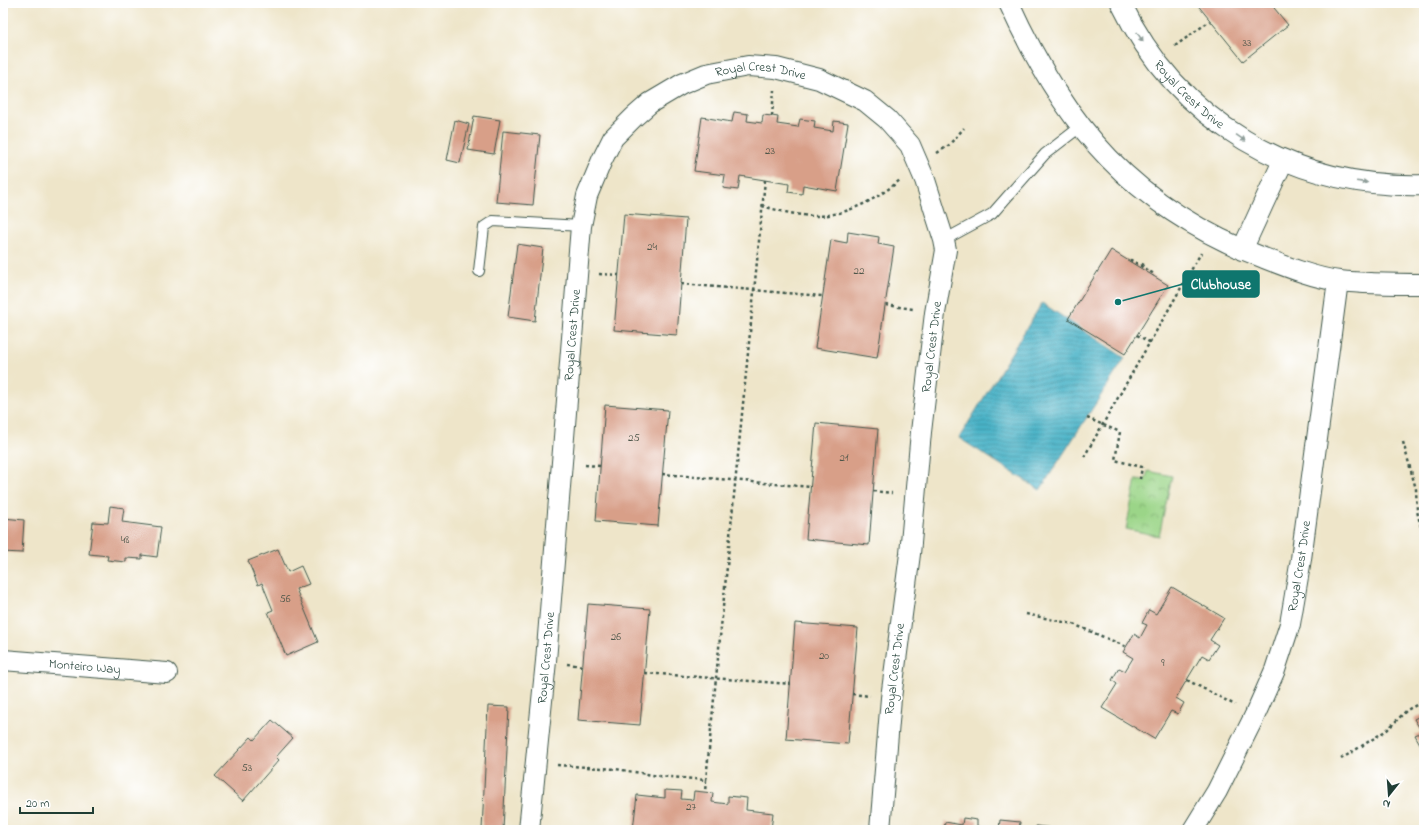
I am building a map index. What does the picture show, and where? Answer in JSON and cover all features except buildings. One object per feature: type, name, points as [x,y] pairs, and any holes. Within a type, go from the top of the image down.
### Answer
[{"type":"street","points":[[1009,3],[1039,64],[1062,102],[1097,147],[1139,189],[1183,218],[1242,250],[1289,268],[1338,281],[1424,284]]},
{"type":"street","name":"Royal Crest Drive","points":[[1121,3],[1131,24],[1155,60],[1182,92],[1212,119],[1247,142],[1283,161],[1320,174],[1358,182],[1397,186],[1424,185]]},
{"type":"street","name":"Royal Crest Drive","points":[[529,830],[546,661],[581,226],[587,196],[613,138],[650,103],[682,84],[706,74],[748,66],[776,68],[819,79],[865,101],[887,119],[910,145],[919,164],[946,250],[935,313],[921,432],[910,554],[891,698],[880,830]]},
{"type":"street","points":[[1242,250],[1283,161]]},
{"type":"street","name":"Royal Crest Drive","points":[[1193,830],[1216,791],[1254,717],[1275,670],[1290,624],[1301,559],[1338,281]]},
{"type":"street","name":"Monteiro Way","points":[[3,660],[167,673]]},
{"type":"lane","points":[[944,240],[992,214],[1045,154],[1080,127]]},
{"type":"lane","points":[[479,271],[484,227],[493,221],[581,226]]},
{"type":"path","points":[[1155,60],[1210,21]]},
{"type":"path","points":[[762,206],[788,213],[817,216],[853,210],[890,189],[919,164],[948,146],[964,128]]},
{"type":"path","points":[[705,792],[764,180]]},
{"type":"path","points":[[1084,457],[1190,275],[1211,233]]},
{"type":"path","points":[[1130,261],[1131,260],[1142,266],[1154,274],[1153,276]]},
{"type":"path","points":[[1142,266],[1145,261]]},
{"type":"path","points":[[681,284],[822,296]]},
{"type":"path","points":[[886,305],[935,313]]},
{"type":"path","points":[[1137,335],[1151,343]]},
{"type":"path","points":[[1087,418],[1120,432],[1115,460],[1142,466],[1140,479]]},
{"type":"path","points":[[1403,442],[1416,488],[1417,511],[1424,539]]},
{"type":"path","points":[[662,474],[810,487]]},
{"type":"path","points":[[1026,614],[1073,624],[1127,646]]},
{"type":"path","points":[[644,673],[791,684]]},
{"type":"path","points":[[1188,680],[1211,691],[1254,717]]},
{"type":"path","points":[[1341,759],[1386,730],[1407,710],[1424,701]]},
{"type":"path","points":[[535,763],[616,769],[658,776],[706,780]]},
{"type":"green space","points":[[1148,471],[1172,476],[1159,536],[1126,529],[1136,479],[1145,480]]},
{"type":"water","points":[[1042,303],[1125,358],[1040,490],[959,438]]},
{"type":"place","name":"Clubhouse","points":[[1118,302]]}]
